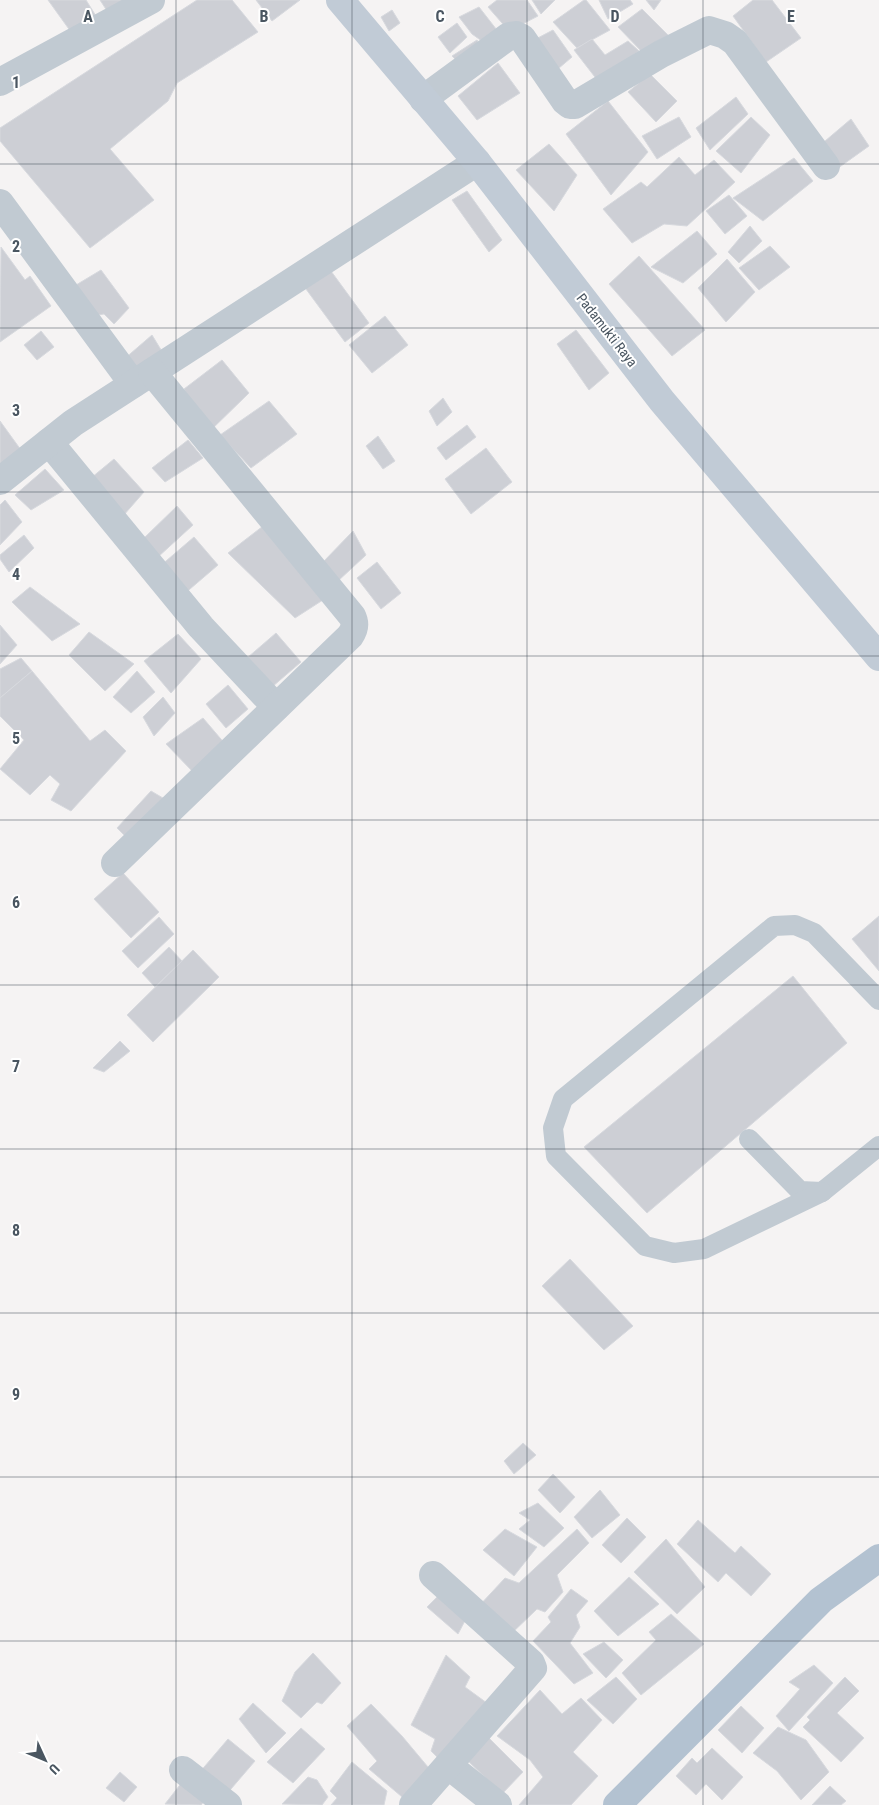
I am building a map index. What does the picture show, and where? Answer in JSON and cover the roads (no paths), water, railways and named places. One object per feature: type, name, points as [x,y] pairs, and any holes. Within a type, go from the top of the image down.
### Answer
[{"type":"main road","points":[[617,1805],[821,1600],[879,1558]]},
{"type":"street","points":[[0,82],[151,0]]},
{"type":"street","name":"Padamukti Raya","points":[[340,0],[477,162],[662,401],[879,657]]},
{"type":"street","points":[[423,99],[509,36],[516,35],[522,38],[565,101],[570,105],[575,105],[661,54],[709,30],[725,35],[735,42],[826,166]]},
{"type":"street","points":[[0,481],[73,423],[477,162]]},
{"type":"street","points":[[0,203],[143,378],[352,616],[355,622],[355,629],[350,636],[115,863]]},
{"type":"street","points":[[49,442],[201,627],[276,707]]},
{"type":"street","points":[[413,1805],[533,1668],[531,1664],[432,1575]]},
{"type":"street","points":[[449,1766],[498,1805]]},
{"type":"street","points":[[182,1770],[228,1805]]},
{"type":"lane","points":[[879,1000],[814,933],[795,925],[774,926],[563,1099],[553,1128],[556,1156],[645,1246],[674,1253],[704,1248],[822,1192],[879,1146]]},
{"type":"lane","points":[[749,1139],[800,1191],[822,1192]]}]
